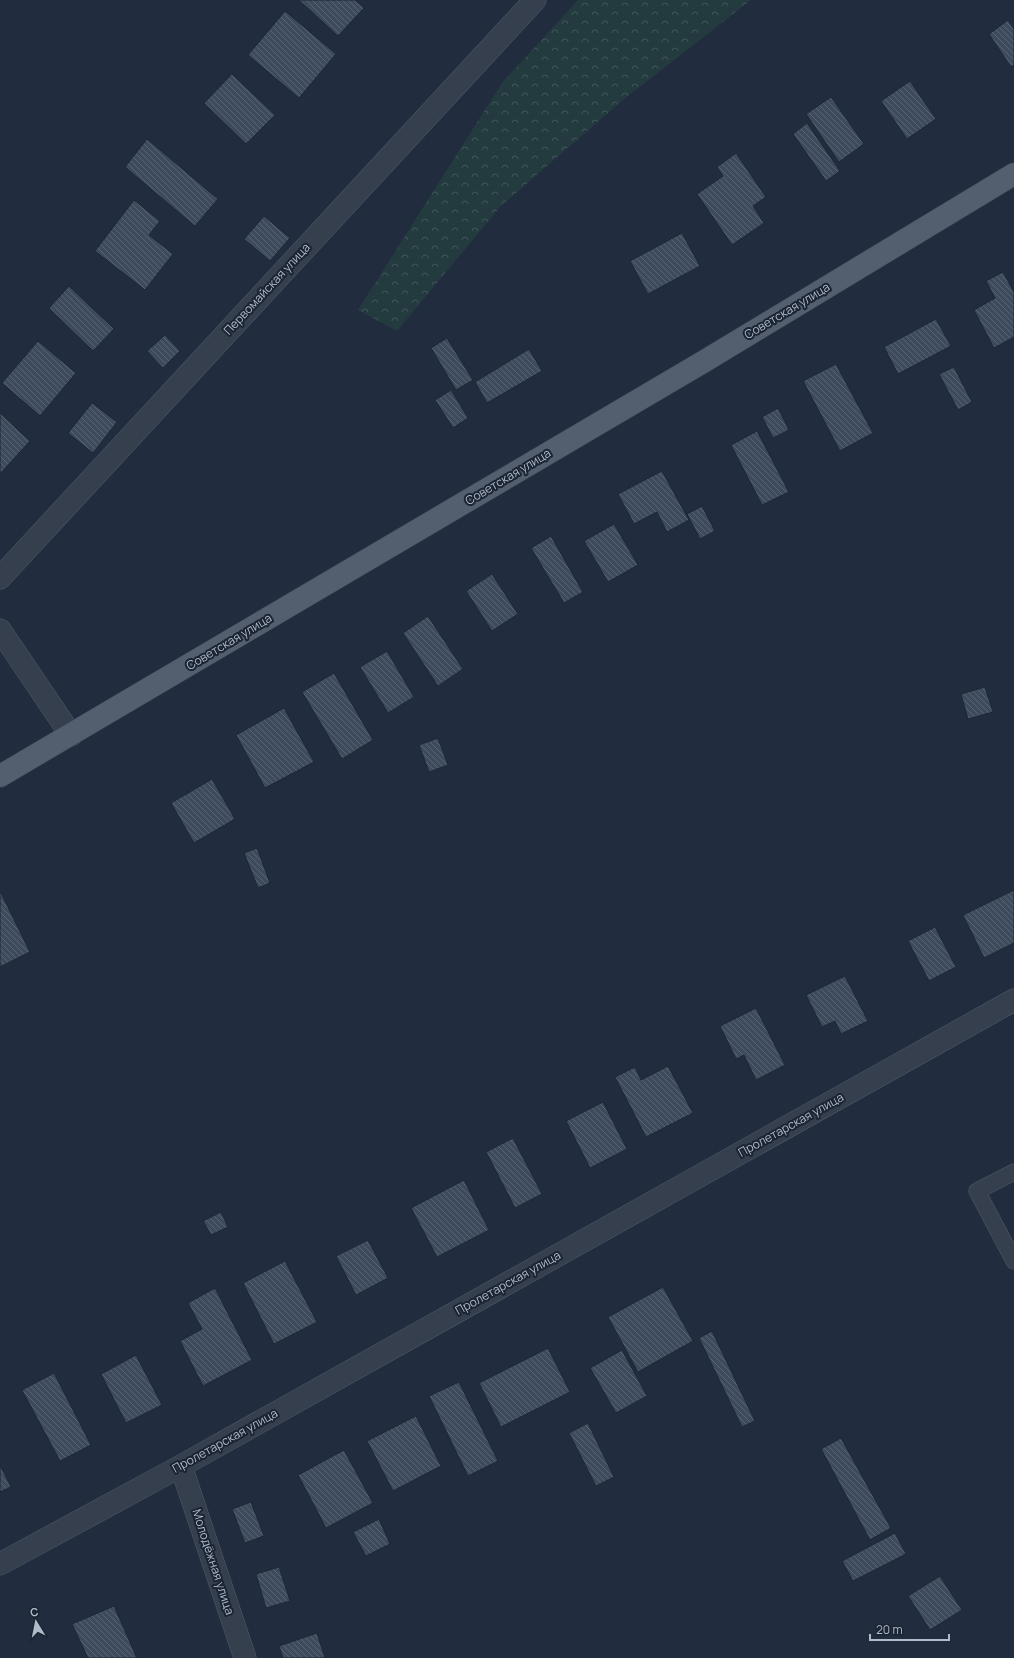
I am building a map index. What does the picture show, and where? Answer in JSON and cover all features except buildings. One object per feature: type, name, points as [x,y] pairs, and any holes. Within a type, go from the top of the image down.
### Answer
[{"type":"main road","name":"Советская улица","points":[[0,776],[703,362],[1014,174]]},
{"type":"street","name":"Первомайская улица","points":[[0,578],[535,0]]},
{"type":"street","points":[[0,630],[70,735]]},
{"type":"street","name":"Пролетарская улица","points":[[0,1564],[181,1466],[1014,1000]]},
{"type":"street","name":"Молодёжная улица","points":[[181,1466],[245,1658]]},
{"type":"lane","points":[[1014,1172],[977,1191],[1014,1261]]},
{"type":"green space","points":[[578,0],[751,0],[624,99],[500,207],[397,331],[358,310],[502,83]]}]
